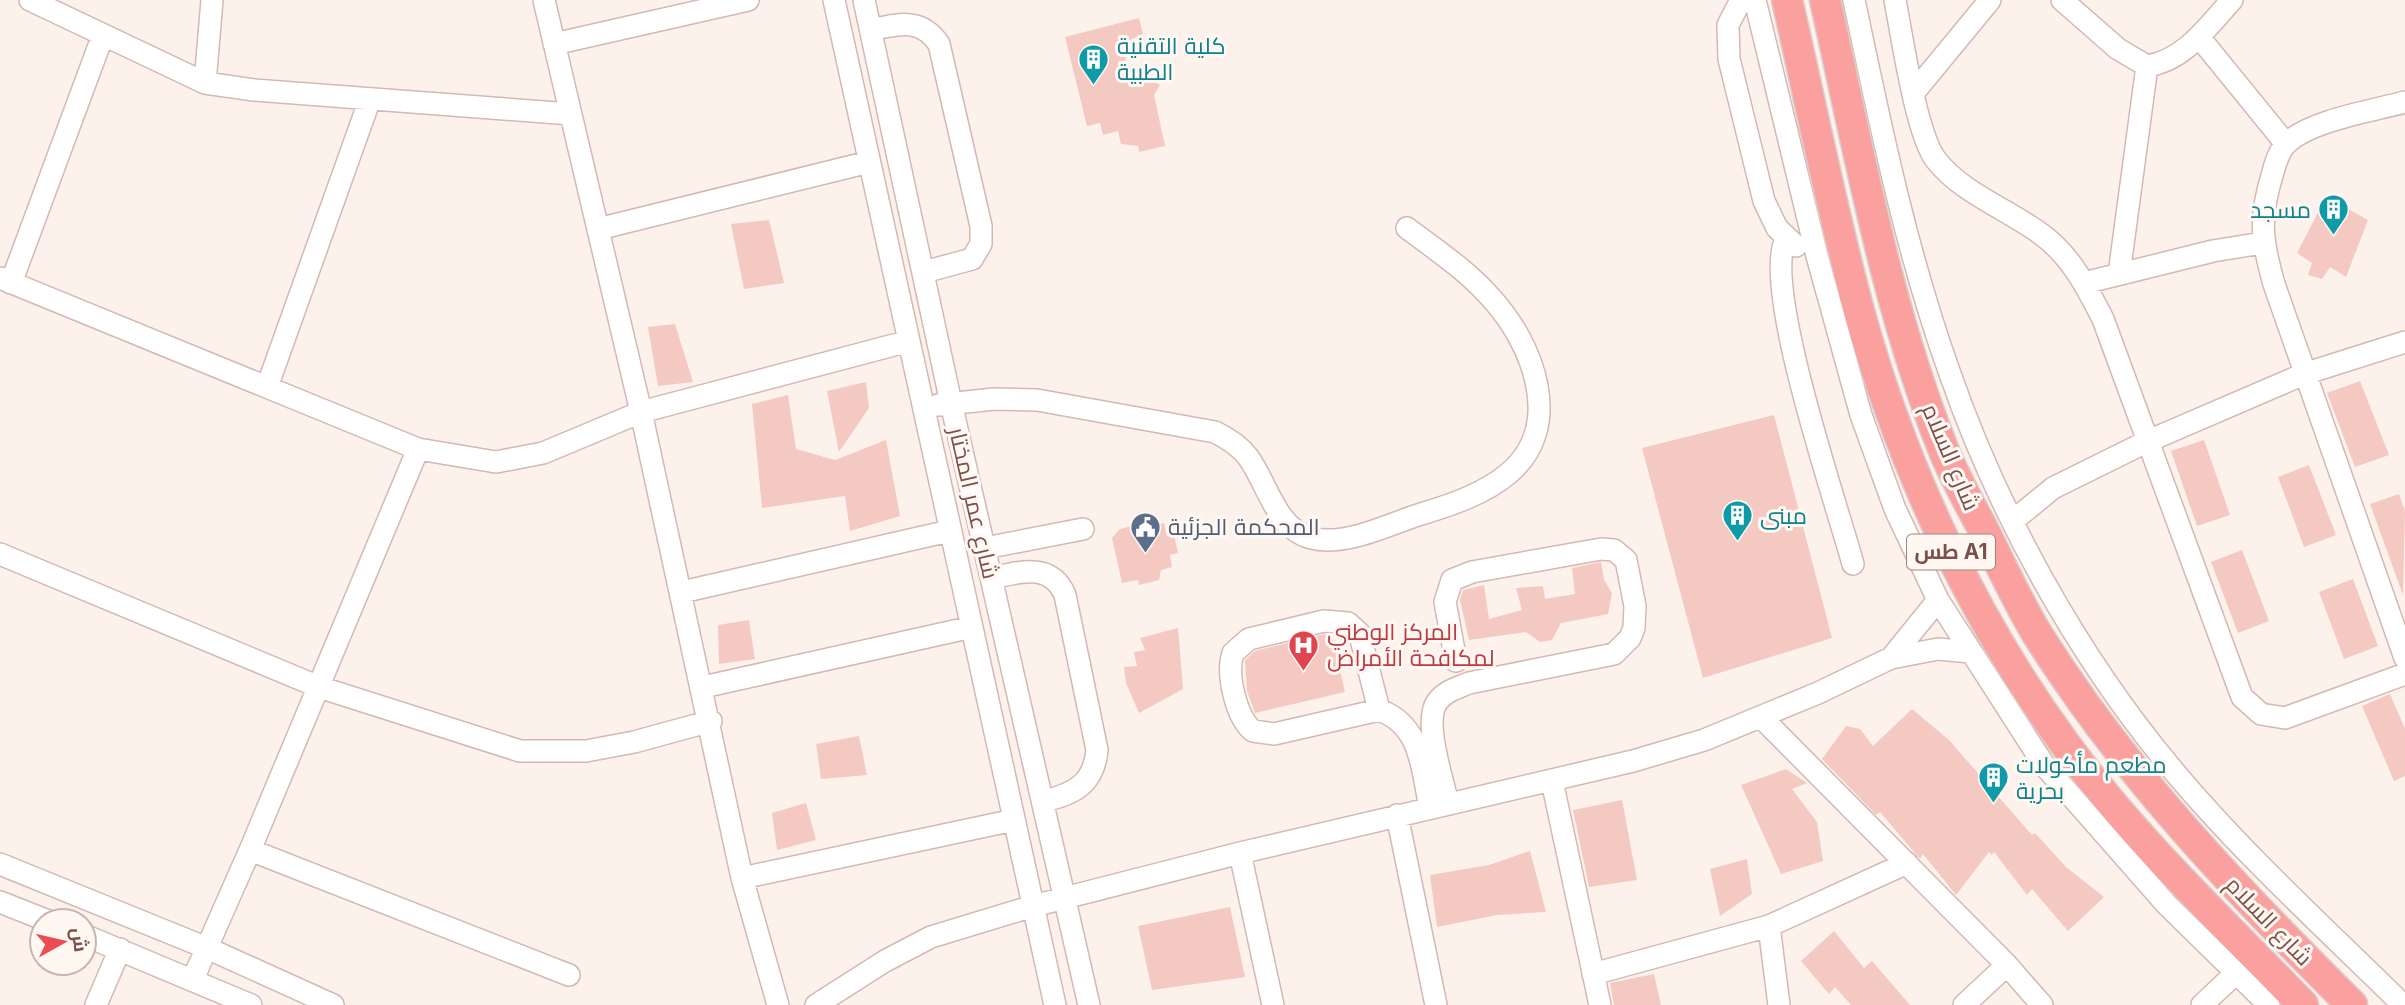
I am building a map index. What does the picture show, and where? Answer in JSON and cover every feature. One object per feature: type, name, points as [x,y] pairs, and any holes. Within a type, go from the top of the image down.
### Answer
[{"type":"highway","name":"شارع السلام","points":[[1787,0],[1845,256],[1873,357],[1905,448],[1965,580],[2025,684],[2086,771],[2128,823],[2303,1005]]},
{"type":"highway","name":"شارع السلام","points":[[1825,0],[1883,254],[1919,381],[1944,451],[1995,554],[2038,635],[2130,766],[2251,905],[2352,1005]]},
{"type":"street","points":[[30,0],[205,83],[571,114]]},
{"type":"street","points":[[205,83],[212,0]]},
{"type":"street","points":[[544,0],[682,592],[742,878],[778,1005]]},
{"type":"street","points":[[555,44],[748,0]]},
{"type":"street","name":"شارع عمر المختار","points":[[834,0],[1055,1005]]},
{"type":"street","name":"شارع عمر المختار","points":[[864,0],[951,403],[1067,898],[1089,1005]]},
{"type":"street","points":[[1741,0],[1728,25],[1729,59],[1764,201],[1773,221],[1786,239],[1816,256]]},
{"type":"street","points":[[1755,0],[1816,256],[1877,463],[1895,509],[1938,600],[2044,765],[2158,895],[2269,1005]]},
{"type":"street","points":[[1854,0],[1916,265],[1933,323],[1977,445],[2064,616],[2112,690],[2172,769],[2215,817],[2403,1005]]},
{"type":"street","points":[[1895,0],[1922,131],[1935,159],[1990,203],[2050,242],[2072,264],[2084,283],[2116,347],[2146,442],[2236,686],[2250,707],[2273,718],[2285,718],[2405,674]]},
{"type":"street","points":[[1915,91],[1990,0]]},
{"type":"street","points":[[2062,0],[2118,49],[2147,66],[2172,58],[2199,37],[2232,0]]},
{"type":"street","points":[[871,30],[916,24],[933,35],[939,44],[981,226],[981,244],[971,259],[924,272]]},
{"type":"street","points":[[103,35],[6,280],[418,449],[496,462],[543,453],[641,412],[909,341]]},
{"type":"street","points":[[2199,37],[2286,144]]},
{"type":"street","points":[[2119,274],[2147,66]]},
{"type":"street","points":[[267,387],[370,99]]},
{"type":"street","points":[[2405,102],[2307,132],[2286,144],[2275,166],[2264,200],[2262,243],[2304,374],[2405,658]]},
{"type":"street","points":[[598,229],[869,162]]},
{"type":"street","points":[[922,408],[951,403],[1037,400],[1215,432],[1238,446],[1247,456],[1286,524],[1296,532],[1321,540],[1348,537],[1454,502],[1478,493],[1510,473],[1527,452],[1537,431],[1537,383],[1522,341],[1492,298],[1454,263],[1407,228]]},
{"type":"street","points":[[1786,239],[1779,260],[1786,323],[1853,564]]},
{"type":"street","points":[[2084,283],[2213,251],[2262,243]]},
{"type":"street","points":[[2014,520],[2053,488],[2146,442],[2304,374],[2405,342]]},
{"type":"street","points":[[193,979],[418,449]]},
{"type":"street","points":[[985,548],[1083,528]]},
{"type":"street","points":[[682,592],[949,531]]},
{"type":"street","points":[[1439,806],[1432,729],[1432,711],[1437,702],[1451,690],[1469,683],[1614,654],[1630,638],[1636,616],[1626,560],[1614,550],[1601,549],[1457,577],[1448,585],[1445,596],[1456,661]]},
{"type":"street","points":[[0,554],[319,687],[520,751],[586,751],[634,742],[710,721]]},
{"type":"street","points":[[992,578],[1030,571],[1045,573],[1062,588],[1066,602],[1097,750],[1096,764],[1082,787],[1071,794],[1044,801]]},
{"type":"street","points":[[1891,658],[1938,600]]},
{"type":"street","points":[[1379,710],[1359,633],[1348,623],[1324,621],[1257,637],[1243,642],[1233,653],[1230,668],[1242,718],[1258,733],[1274,734],[1379,710],[1395,718],[1413,736],[1439,806]]},
{"type":"street","points":[[703,687],[972,627]]},
{"type":"street","points":[[816,1005],[886,961],[931,937],[1032,906],[1397,815],[1552,781],[1704,740],[1891,658],[1938,649],[1970,652]]},
{"type":"street","points":[[1761,717],[2007,965],[2042,1005]]},
{"type":"street","points":[[1552,781],[1600,1005]]},
{"type":"street","points":[[1397,815],[1436,1005]]},
{"type":"street","points":[[742,878],[1014,820]]},
{"type":"street","points":[[250,850],[569,975]]},
{"type":"street","points":[[1240,853],[1273,1005]]},
{"type":"street","points":[[1593,974],[1769,926],[1907,863]]},
{"type":"street","points":[[0,864],[207,948],[334,1005]]},
{"type":"street","points":[[0,902],[28,913]]},
{"type":"street","points":[[1769,926],[1779,1005]]},
{"type":"street","points":[[98,940],[251,1005]]},
{"type":"street","points":[[96,1005],[120,949]]},
{"type":"street","points":[[1964,1005],[2007,965]]},
{"type":"street","points":[[2202,1005],[2236,973]]},
{"type":"building","name":"كلية التقنية الطبية","points":[[1139,18],[1143,34],[1128,41],[1130,50],[1124,62],[1160,85],[1154,95],[1165,146],[1139,152],[1138,146],[1121,144],[1118,131],[1103,135],[1100,123],[1087,126],[1065,37]]},
{"type":"building","name":"مسجد","points":[[2326,197],[2368,220],[2346,277],[2330,267],[2322,279],[2308,275],[2312,263],[2297,253]]},
{"type":"building","points":[[769,220],[784,283],[744,289],[731,224]]},
{"type":"building","points":[[675,324],[693,382],[658,386],[648,327]]},
{"type":"building","points":[[2360,381],[2389,455],[2355,467],[2327,393]]},
{"type":"building","points":[[866,382],[869,408],[839,452],[827,391]]},
{"type":"building","points":[[788,395],[796,449],[835,460],[886,440],[900,516],[850,531],[845,496],[762,508],[752,404]]},
{"type":"building","name":"مبنى","points":[[1774,415],[1832,638],[1703,678],[1642,448]]},
{"type":"building","points":[[2204,440],[2230,515],[2197,526],[2171,451]]},
{"type":"building","points":[[2309,465],[2336,535],[2304,547],[2278,477]]},
{"type":"building","points":[[2399,494],[2405,511],[2403,595],[2370,504]]},
{"type":"building","name":"المحكمة الجزئية","points":[[1144,523],[1143,528],[1164,523],[1167,536],[1174,535],[1178,553],[1170,555],[1172,567],[1161,570],[1159,580],[1139,585],[1138,580],[1122,583],[1112,538],[1120,529]]},
{"type":"building","points":[[2242,550],[2269,621],[2238,633],[2211,562]]},
{"type":"building","points":[[1601,562],[1604,580],[1612,593],[1608,614],[1561,623],[1552,640],[1540,642],[1526,632],[1469,640],[1460,600],[1463,590],[1484,585],[1489,619],[1522,610],[1516,588],[1543,586],[1545,599],[1575,594],[1572,568]]},
{"type":"building","points":[[2353,579],[2378,646],[2344,659],[2319,592]]},
{"type":"building","points":[[749,620],[755,659],[719,664],[718,625]]},
{"type":"building","points":[[1178,628],[1183,689],[1139,713],[1126,683],[1124,667],[1137,666],[1134,652],[1145,650],[1140,638]]},
{"type":"building","points":[[1325,634],[1332,635],[1345,692],[1255,713],[1247,691],[1245,660],[1255,651]]},
{"type":"building","points":[[2390,694],[2405,729],[2405,776],[2394,781],[2362,706]]},
{"type":"building","points":[[1912,709],[1949,740],[2032,835],[2035,833],[2066,867],[2104,897],[2068,931],[2032,889],[2027,895],[1994,852],[1992,855],[1989,852],[1956,895],[1923,854],[1920,859],[1880,812],[1876,815],[1822,759],[1846,726],[1860,729],[1873,746]]},
{"type":"building","points":[[859,736],[867,775],[821,779],[816,744]]},
{"type":"building","points":[[1786,769],[1807,783],[1792,789],[1817,822],[1823,861],[1781,874],[1741,785]]},
{"type":"building","points":[[1622,800],[1637,880],[1589,887],[1573,810]]},
{"type":"building","points":[[806,803],[816,840],[777,850],[772,813]]},
{"type":"building","points":[[1530,851],[1546,912],[1497,915],[1437,927],[1430,875],[1489,865]]},
{"type":"building","points":[[1747,859],[1752,894],[1720,916],[1710,869]]},
{"type":"building","points":[[1230,907],[1245,977],[1152,990],[1138,926]]},
{"type":"building","points":[[1834,931],[1864,968],[1872,961],[1910,1005],[1851,1005],[1835,987],[1829,994],[1801,961]]},
{"type":"building","points":[[1654,974],[1661,1005],[1614,1005],[1610,983]]},
{"type":"place","name":"كلية التقنية الطبية","points":[[1094,86]]},
{"type":"place","name":"مسجد","points":[[2334,237]]},
{"type":"place","name":"مبنى","points":[[1737,543]]},
{"type":"place","name":"المحكمة الجزئية","points":[[1145,554]]},
{"type":"place","name":"المركز الوطني لمكافحة الأمراض","points":[[1304,672]]},
{"type":"place","name":"مطعم مأكولات بحرية","points":[[1993,805]]}]
